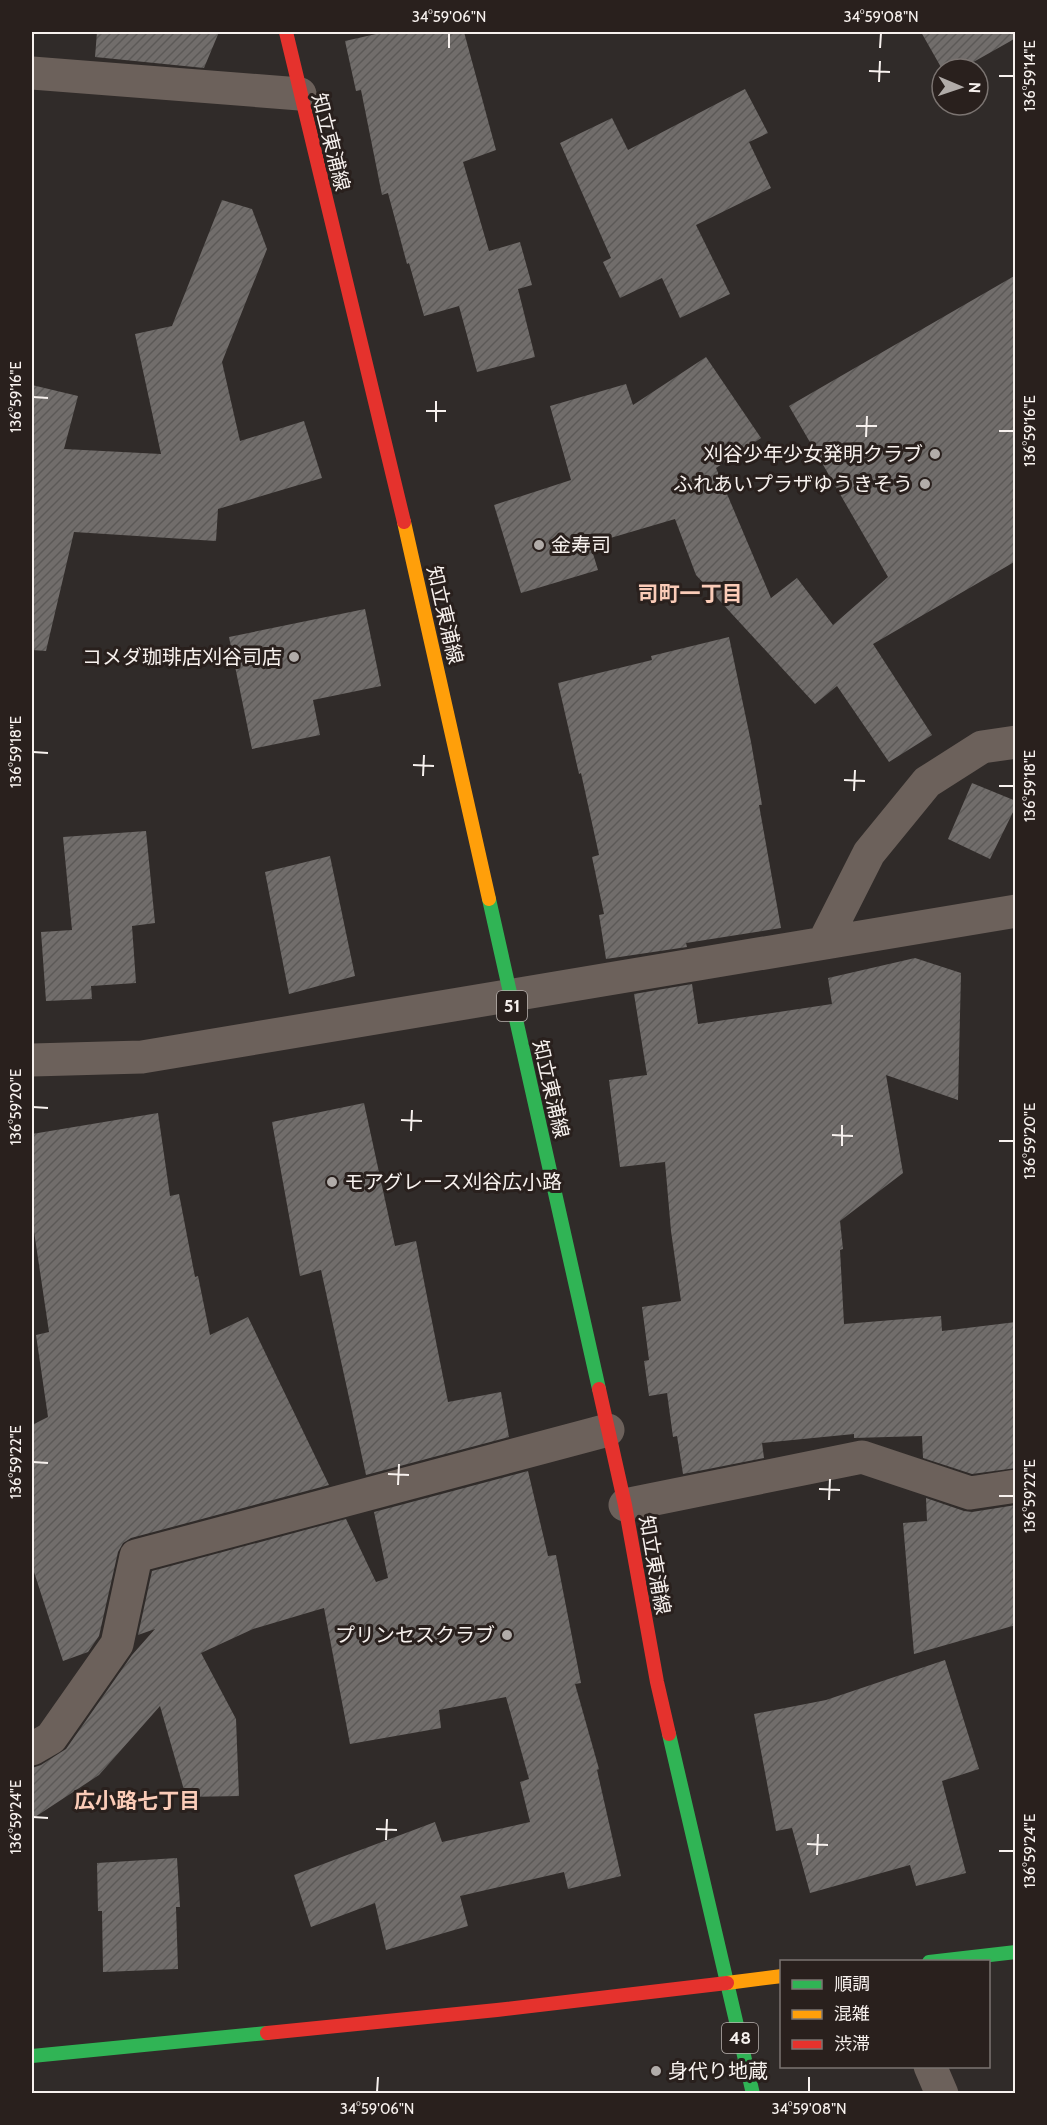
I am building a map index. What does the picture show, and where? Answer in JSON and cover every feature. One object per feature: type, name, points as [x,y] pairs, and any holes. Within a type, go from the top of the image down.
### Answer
[{"type":"main road","name":"知立東浦線","points":[[286,32],[409,543],[608,1430],[657,1682],[727,1983]]},
{"type":"main road","points":[[946,1960],[1016,1952]]},
{"type":"main road","points":[[32,2056],[497,2010],[780,1976]]},
{"type":"main road","name":"48","points":[[727,1983],[753,2094]]},
{"type":"street","points":[[32,73],[300,94]]},
{"type":"street","points":[[824,942],[869,853],[927,782],[982,747],[1016,742]]},
{"type":"street","points":[[32,1060],[142,1057],[1016,911]]},
{"type":"street","points":[[32,1749],[51,1738],[117,1644],[136,1556],[608,1430]]},
{"type":"street","points":[[624,1505],[862,1457],[970,1492],[1016,1486]]},
{"type":"street","points":[[930,2068],[942,2094]]},
{"type":"building","points":[[97,32],[219,32],[204,68],[95,57]]},
{"type":"building","points":[[385,32],[464,32],[496,150],[463,162],[489,251],[520,242],[532,285],[518,289],[535,357],[477,372],[459,306],[424,316],[388,193],[382,195],[361,90],[356,91],[345,41]]},
{"type":"building","points":[[921,32],[1016,32],[1016,38],[982,57],[935,57]]},
{"type":"building","points":[[745,89],[768,133],[749,142],[771,188],[696,225],[730,294],[680,318],[662,278],[620,298],[603,262],[611,258],[560,143],[612,118],[628,150]]},
{"type":"building","points":[[222,200],[252,209],[267,249],[222,362],[240,441],[304,421],[322,478],[218,509],[216,541],[74,532],[46,651],[32,650],[32,385],[78,396],[64,449],[161,454],[135,334],[172,326]]},
{"type":"building","points":[[1016,275],[1016,561],[873,644],[932,735],[889,762],[837,686],[815,704],[696,575],[675,519],[590,544],[598,570],[521,593],[494,505],[571,480],[550,406],[626,384],[633,405],[706,357],[761,438],[716,468],[771,598],[797,578],[833,625],[888,577],[789,406]]},
{"type":"building","points":[[365,609],[381,686],[313,700],[320,735],[252,749],[229,637]]},
{"type":"building","points":[[729,637],[751,742],[762,805],[759,805],[781,928],[686,943],[687,947],[606,959],[599,915],[604,914],[592,857],[599,855],[558,683],[652,660],[651,656]]},
{"type":"building","points":[[972,783],[1016,801],[1016,806],[990,859],[948,839]]},
{"type":"building","points":[[146,831],[155,923],[132,926],[136,983],[91,986],[92,999],[46,1001],[41,932],[72,930],[63,837]]},
{"type":"building","points":[[330,856],[355,976],[289,994],[265,872]]},
{"type":"building","points":[[915,958],[961,973],[958,1100],[886,1075],[903,1173],[840,1221],[843,1249],[840,1250],[844,1324],[941,1316],[942,1331],[1016,1322],[1016,1468],[972,1474],[923,1458],[922,1436],[854,1438],[854,1434],[762,1443],[764,1458],[683,1474],[677,1436],[673,1437],[667,1393],[649,1396],[644,1361],[649,1360],[642,1307],[681,1301],[671,1231],[665,1162],[620,1167],[609,1080],[647,1075],[634,994],[692,984],[698,1024],[832,1004],[828,978]]},
{"type":"building","name":"モアグレース刈谷広小路","points":[[364,1103],[395,1246],[416,1241],[448,1402],[501,1392],[509,1437],[366,1475],[321,1270],[300,1276],[272,1122]]},
{"type":"building","points":[[158,1113],[170,1196],[179,1194],[195,1277],[198,1276],[210,1335],[248,1317],[329,1485],[131,1538],[123,1543],[118,1552],[99,1636],[88,1652],[63,1661],[32,1566],[32,1425],[48,1417],[36,1335],[49,1332],[32,1218],[32,1134]]},
{"type":"building","points":[[528,1471],[548,1556],[556,1555],[581,1683],[575,1684],[599,1769],[597,1770],[621,1876],[568,1889],[564,1872],[460,1896],[468,1926],[386,1950],[375,1903],[311,1927],[294,1875],[435,1822],[442,1842],[530,1822],[520,1782],[529,1779],[506,1697],[439,1710],[441,1728],[350,1744],[324,1608],[253,1629],[201,1653],[236,1719],[239,1796],[186,1797],[160,1706],[99,1775],[32,1819],[32,1768],[66,1749],[132,1655],[155,1629],[138,1635],[152,1571],[346,1519],[376,1582],[388,1578],[374,1512]]},
{"type":"building","points":[[926,1498],[972,1512],[1016,1505],[1016,1625],[914,1654],[903,1523],[927,1521]]},
{"type":"building","points":[[945,1660],[979,1769],[942,1781],[966,1873],[916,1886],[910,1865],[810,1893],[792,1828],[776,1831],[754,1714],[826,1700]]},
{"type":"building","points":[[177,1858],[180,1907],[176,1907],[178,1969],[103,1972],[102,1911],[98,1911],[97,1863]]},
{"type":"traffic: fast","points":[[489,899],[599,1389]]},
{"type":"traffic: fast","points":[[669,1734],[753,2094]]},
{"type":"traffic: fast","points":[[946,1960],[1016,1952]]},
{"type":"traffic: fast","points":[[32,2056],[267,2033]]},
{"type":"traffic: slow","points":[[404,522],[489,899]]},
{"type":"traffic: slow","points":[[727,1983],[780,1976]]},
{"type":"traffic: jam","points":[[286,32],[404,522]]},
{"type":"traffic: jam","points":[[599,1389],[625,1505],[657,1682],[669,1734]]},
{"type":"traffic: jam","points":[[267,2033],[497,2010],[727,1983]]},
{"type":"place","name":"刈谷少年少女発明クラブ","points":[[935,454]]},
{"type":"place","name":"ふれあいプラザゆうきそう","points":[[925,484]]},
{"type":"place","name":"金寿司","points":[[539,545]]},
{"type":"place","name":"コメダ珈琲店刈谷司店","points":[[294,657]]},
{"type":"place","name":"モアグレース刈谷広小路","points":[[332,1182]]},
{"type":"place","name":"プリンセスクラブ","points":[[507,1635]]},
{"type":"place","name":"身代り地蔵","points":[[656,2071]]},
{"type":"district","name":"司町一丁目","points":[[690,593]]},
{"type":"district","name":"広小路七丁目","points":[[137,1800]]}]
